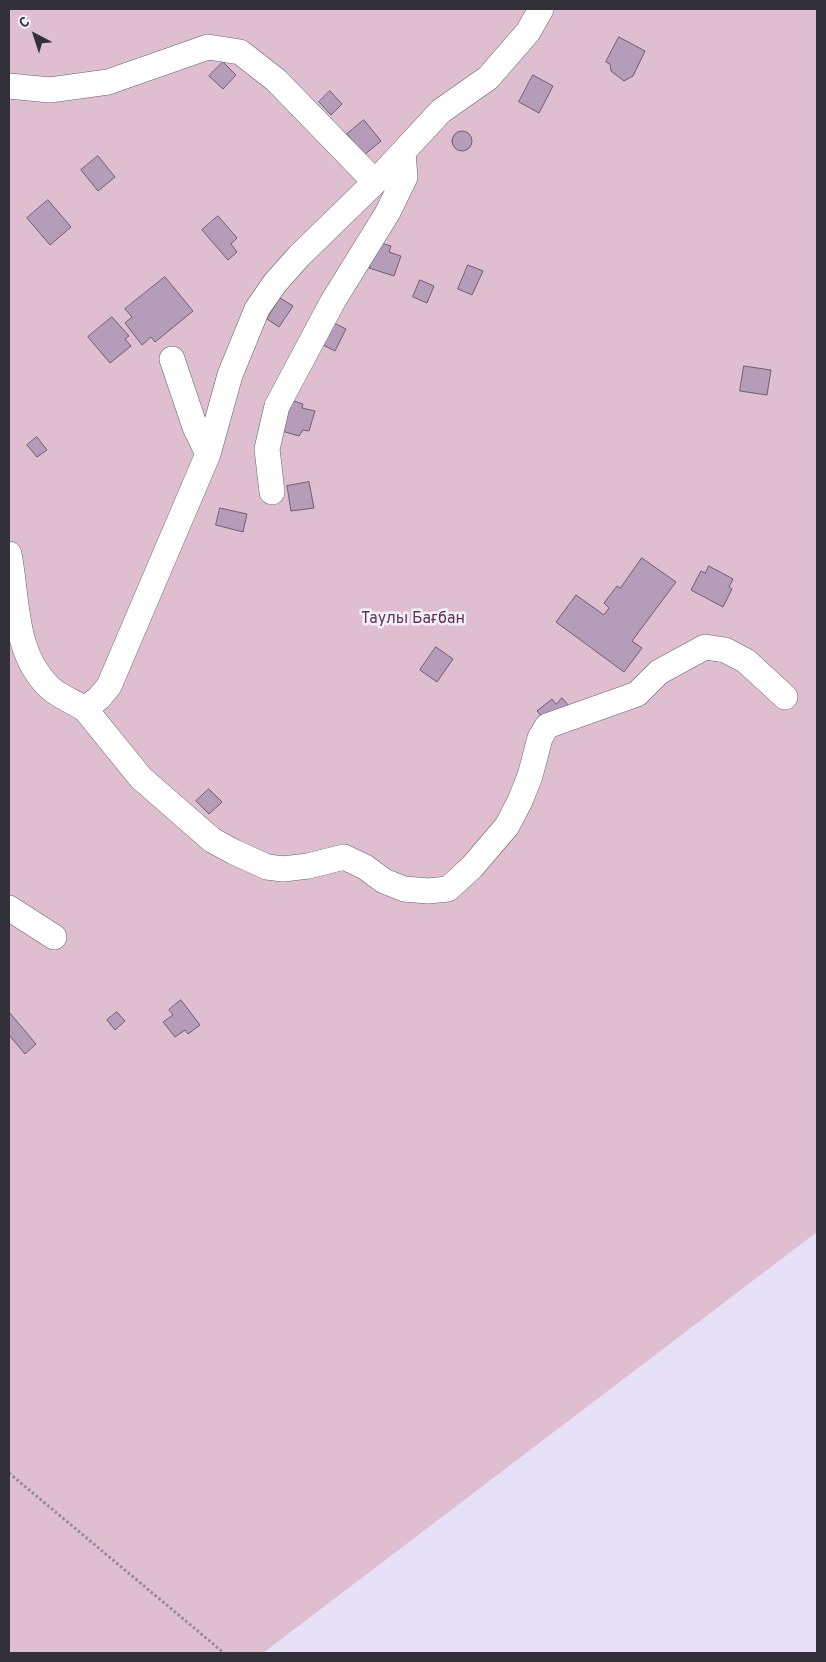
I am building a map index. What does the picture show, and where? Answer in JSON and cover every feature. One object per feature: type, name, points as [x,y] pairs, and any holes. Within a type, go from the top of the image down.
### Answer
[{"type":"street","points":[[85,709],[99,698],[109,686],[208,454],[230,375],[257,309],[275,283],[299,256],[375,182],[441,111],[488,78],[528,32],[541,9]]},
{"type":"street","points":[[9,86],[50,90],[108,82],[208,47],[240,52],[276,80],[375,182]]},
{"type":"street","points":[[272,492],[268,449],[277,406],[333,301],[392,203],[405,177],[403,153]]},
{"type":"street","points":[[172,360],[195,427],[208,454]]},
{"type":"street","points":[[9,557],[23,645],[35,668],[50,687],[85,709],[141,778],[212,840],[267,867],[283,869],[308,866],[344,857],[365,867],[384,881],[404,889],[428,891],[448,889],[472,867],[507,826],[520,801],[530,776],[540,738],[547,726],[637,694],[659,672],[705,647],[725,650],[746,661],[785,697]]},
{"type":"street","points":[[9,908],[54,937]]},
{"type":"path","points":[[9,1472],[224,1653]]},
{"type":"green space","name":"Таулы Бағбан","points":[[9,9],[817,9],[817,1232],[263,1653],[9,1653]]},
{"type":"building","points":[[619,37],[645,51],[633,76],[624,81],[611,71],[610,64],[606,62]]},
{"type":"building","points":[[223,62],[236,75],[223,89],[209,76]]},
{"type":"building","points":[[533,75],[553,86],[539,113],[519,102]]},
{"type":"building","points":[[330,91],[342,104],[331,115],[319,102]]},
{"type":"building","points":[[364,120],[381,141],[364,155],[347,134]]},
{"type":"building","points":[[462,131],[469,134],[472,141],[469,148],[462,151],[455,148],[452,141],[455,134]]},
{"type":"building","points":[[98,156],[115,177],[98,191],[81,170]]},
{"type":"building","points":[[48,200],[71,227],[50,245],[27,218]]},
{"type":"building","points":[[218,216],[237,238],[231,244],[237,252],[228,260],[202,230]]},
{"type":"building","points":[[381,243],[391,246],[389,252],[401,256],[394,276],[369,268],[374,250]]},
{"type":"building","points":[[468,265],[483,271],[472,295],[458,289]]},
{"type":"building","points":[[165,277],[193,311],[155,342],[151,337],[142,345],[125,323],[132,317],[125,309]]},
{"type":"building","points":[[420,280],[434,286],[427,303],[413,297]]},
{"type":"building","points":[[280,298],[293,306],[279,327],[267,319]]},
{"type":"building","points":[[112,317],[129,336],[125,339],[131,346],[110,363],[88,337]]},
{"type":"building","points":[[332,322],[346,329],[335,351],[321,344]]},
{"type":"building","points":[[744,366],[771,370],[767,395],[740,391]]},
{"type":"building","points":[[291,400],[303,404],[302,408],[315,411],[309,431],[303,430],[299,436],[282,431]]},
{"type":"building","points":[[37,437],[47,450],[37,457],[27,445]]},
{"type":"building","points":[[309,482],[314,508],[291,511],[287,486]]},
{"type":"building","points":[[220,508],[247,514],[243,532],[216,525]]},
{"type":"building","points":[[642,558],[676,582],[632,641],[642,648],[624,672],[556,622],[576,595],[604,615],[609,608],[604,603],[617,586],[620,588]]},
{"type":"building","points":[[709,566],[733,579],[729,587],[732,589],[723,607],[691,590],[701,571],[705,573]]},
{"type":"building","points":[[436,647],[453,659],[437,682],[420,670]]},
{"type":"building","points":[[562,698],[569,706],[549,724],[537,711],[552,699],[556,704]]},
{"type":"building","points":[[209,789],[222,802],[209,814],[196,801]]},
{"type":"building","points":[[181,1000],[200,1025],[188,1034],[185,1030],[175,1037],[163,1022],[173,1015],[169,1010]]},
{"type":"building","points":[[9,1012],[36,1044],[25,1054],[9,1035]]},
{"type":"building","points":[[117,1012],[125,1021],[115,1030],[107,1020]]}]
